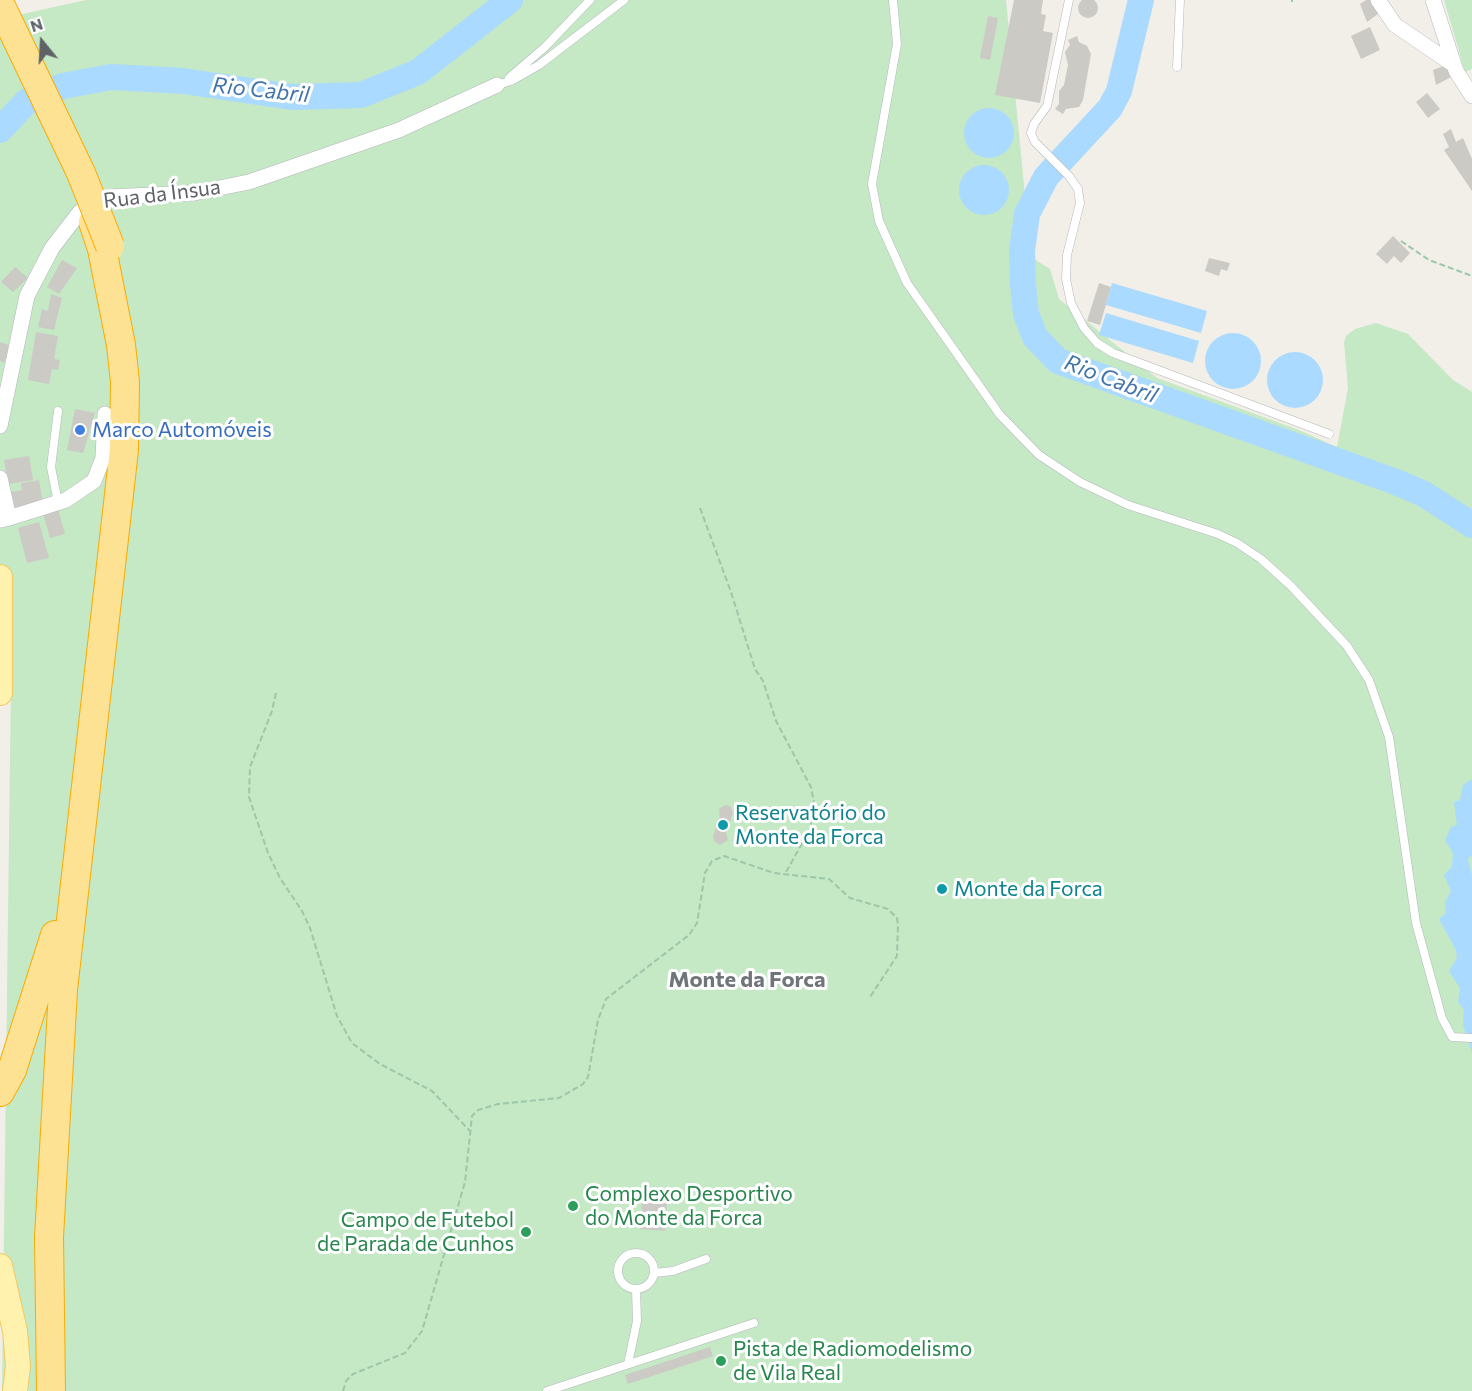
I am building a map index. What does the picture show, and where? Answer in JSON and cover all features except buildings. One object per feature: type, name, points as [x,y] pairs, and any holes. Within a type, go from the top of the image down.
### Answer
[{"type":"highway","points":[[0,4],[81,173],[106,247],[132,342],[136,436],[67,1079],[60,1215],[62,1391]]},
{"type":"highway","points":[[0,26],[73,174],[106,247],[121,345],[125,421],[122,473],[63,990],[49,1237],[51,1391]]},
{"type":"highway","points":[[0,1092],[12,1070],[52,949],[95,711]]},
{"type":"main road","points":[[0,578],[0,693]]},
{"type":"main road","points":[[0,1266],[16,1337],[18,1366],[15,1391]]},
{"type":"street","points":[[1378,0],[1395,25],[1454,65]]},
{"type":"street","points":[[1433,0],[1459,78],[1472,96]]},
{"type":"street","name":"Rua da Ínsua","points":[[0,426],[27,296],[52,248],[79,213],[89,204],[110,197],[188,194],[249,182],[399,130],[496,85]]},
{"type":"street","points":[[0,478],[4,519],[58,504],[78,494],[99,474],[103,458],[105,414]]},
{"type":"lane","points":[[496,85],[534,58],[590,0]]},
{"type":"lane","points":[[496,85],[511,81],[539,65],[624,0]]},
{"type":"lane","points":[[893,0],[897,44],[872,184],[879,221],[907,283],[1000,415],[1039,455],[1080,482],[1128,506],[1218,534],[1237,543],[1261,559],[1291,586],[1333,628],[1351,651],[1369,680],[1389,737],[1414,912],[1422,952],[1446,1029],[1452,1036],[1472,1038]]},
{"type":"lane","points":[[1069,0],[1047,106],[1032,130],[1033,139],[1038,146],[1069,176],[1078,189],[1080,203],[1067,255],[1066,285],[1074,310],[1092,338],[1113,353],[1329,434]]},
{"type":"lane","points":[[1177,67],[1179,0]]},
{"type":"lane","points":[[58,411],[51,467],[58,504]]},
{"type":"lane","points":[[636,1253],[647,1257],[654,1273],[649,1283],[636,1289],[627,1287],[619,1278],[618,1266],[625,1257],[636,1253]]},
{"type":"lane","points":[[654,1273],[673,1271],[706,1259]]},
{"type":"lane","points":[[628,1364],[637,1321],[636,1289]]},
{"type":"lane","points":[[547,1391],[754,1323]]},
{"type":"path","points":[[1401,241],[1429,260],[1472,276]]},
{"type":"path","points":[[700,508],[770,705],[812,787],[813,815],[810,829],[785,874]]},
{"type":"path","points":[[276,693],[272,711],[250,767],[249,797],[264,842],[280,878],[302,911],[310,928],[337,1016],[352,1043],[380,1064],[432,1091],[470,1131]]},
{"type":"path","points":[[343,1391],[346,1381],[353,1374],[405,1353],[422,1331],[465,1182],[470,1122],[478,1110],[525,1100],[559,1098],[583,1084],[588,1077],[597,1020],[606,999],[689,935],[697,924],[705,873],[712,861],[724,856],[785,874],[829,879],[850,898],[883,907],[893,913],[898,925],[897,956],[870,997]]},
{"type":"green space","points":[[86,0],[1006,0],[1031,257],[1050,269],[1059,299],[1157,378],[1299,430],[1337,447],[1348,388],[1344,342],[1346,336],[1355,329],[1376,323],[1408,334],[1453,380],[1472,392],[1472,1391],[2,1391],[12,600],[0,577],[0,19]]},
{"type":"green space","points":[[1444,0],[1472,0],[1472,69],[1465,72]]},
{"type":"water","points":[[984,108],[994,108],[1007,115],[1014,128],[1014,138],[1007,151],[994,158],[984,158],[975,154],[968,147],[964,138],[964,128],[968,119],[975,112]]},
{"type":"water","points":[[984,165],[1002,172],[1009,190],[1002,208],[984,215],[966,208],[959,190],[966,172]]},
{"type":"water","points":[[1112,283],[1207,311],[1201,333],[1106,305]]},
{"type":"water","points":[[1106,313],[1199,341],[1193,363],[1099,335]]},
{"type":"water","points":[[1233,333],[1244,335],[1253,341],[1259,350],[1261,361],[1259,372],[1253,381],[1244,387],[1233,389],[1222,387],[1213,381],[1207,372],[1205,361],[1207,350],[1213,341],[1222,335]]},
{"type":"water","points":[[1295,352],[1306,354],[1315,360],[1321,369],[1323,380],[1321,391],[1315,400],[1306,406],[1295,408],[1284,406],[1275,400],[1269,391],[1267,380],[1269,369],[1275,360],[1284,354]]},
{"type":"water","points":[[1472,779],[1472,855],[1468,859],[1472,876],[1472,1053],[1463,1025],[1464,1010],[1458,1002],[1460,988],[1449,971],[1457,958],[1456,950],[1439,919],[1446,913],[1445,902],[1451,891],[1444,875],[1452,867],[1453,853],[1445,840],[1451,827],[1457,825],[1454,802],[1460,800],[1463,785]]},
{"type":"waterway","name":"Rio Cabril","points":[[0,130],[26,102],[63,86],[111,77],[183,81],[292,97],[361,95],[418,72],[510,0]]},
{"type":"waterway","name":"Rio Cabril","points":[[1141,0],[1119,91],[1110,108],[1046,177],[1027,214],[1022,251],[1023,284],[1026,314],[1035,337],[1058,361],[1396,482],[1424,494],[1472,525]]},
{"type":"place","name":"Marco Automóveis","points":[[80,430]]},
{"type":"place","name":"Reservatório do Monte da Forca","points":[[723,825]]},
{"type":"place","name":"Monte da Forca","points":[[942,889]]},
{"type":"place","name":"Complexo Desportivo do Monte da Forca","points":[[573,1206]]},
{"type":"place","name":"Campo de Futebol de Parada de Cunhos","points":[[526,1232]]},
{"type":"place","name":"Pista de Radiomodelismo de Vila Real","points":[[721,1361]]},
{"type":"district","name":"Monte da Forca","points":[[747,980]]}]
